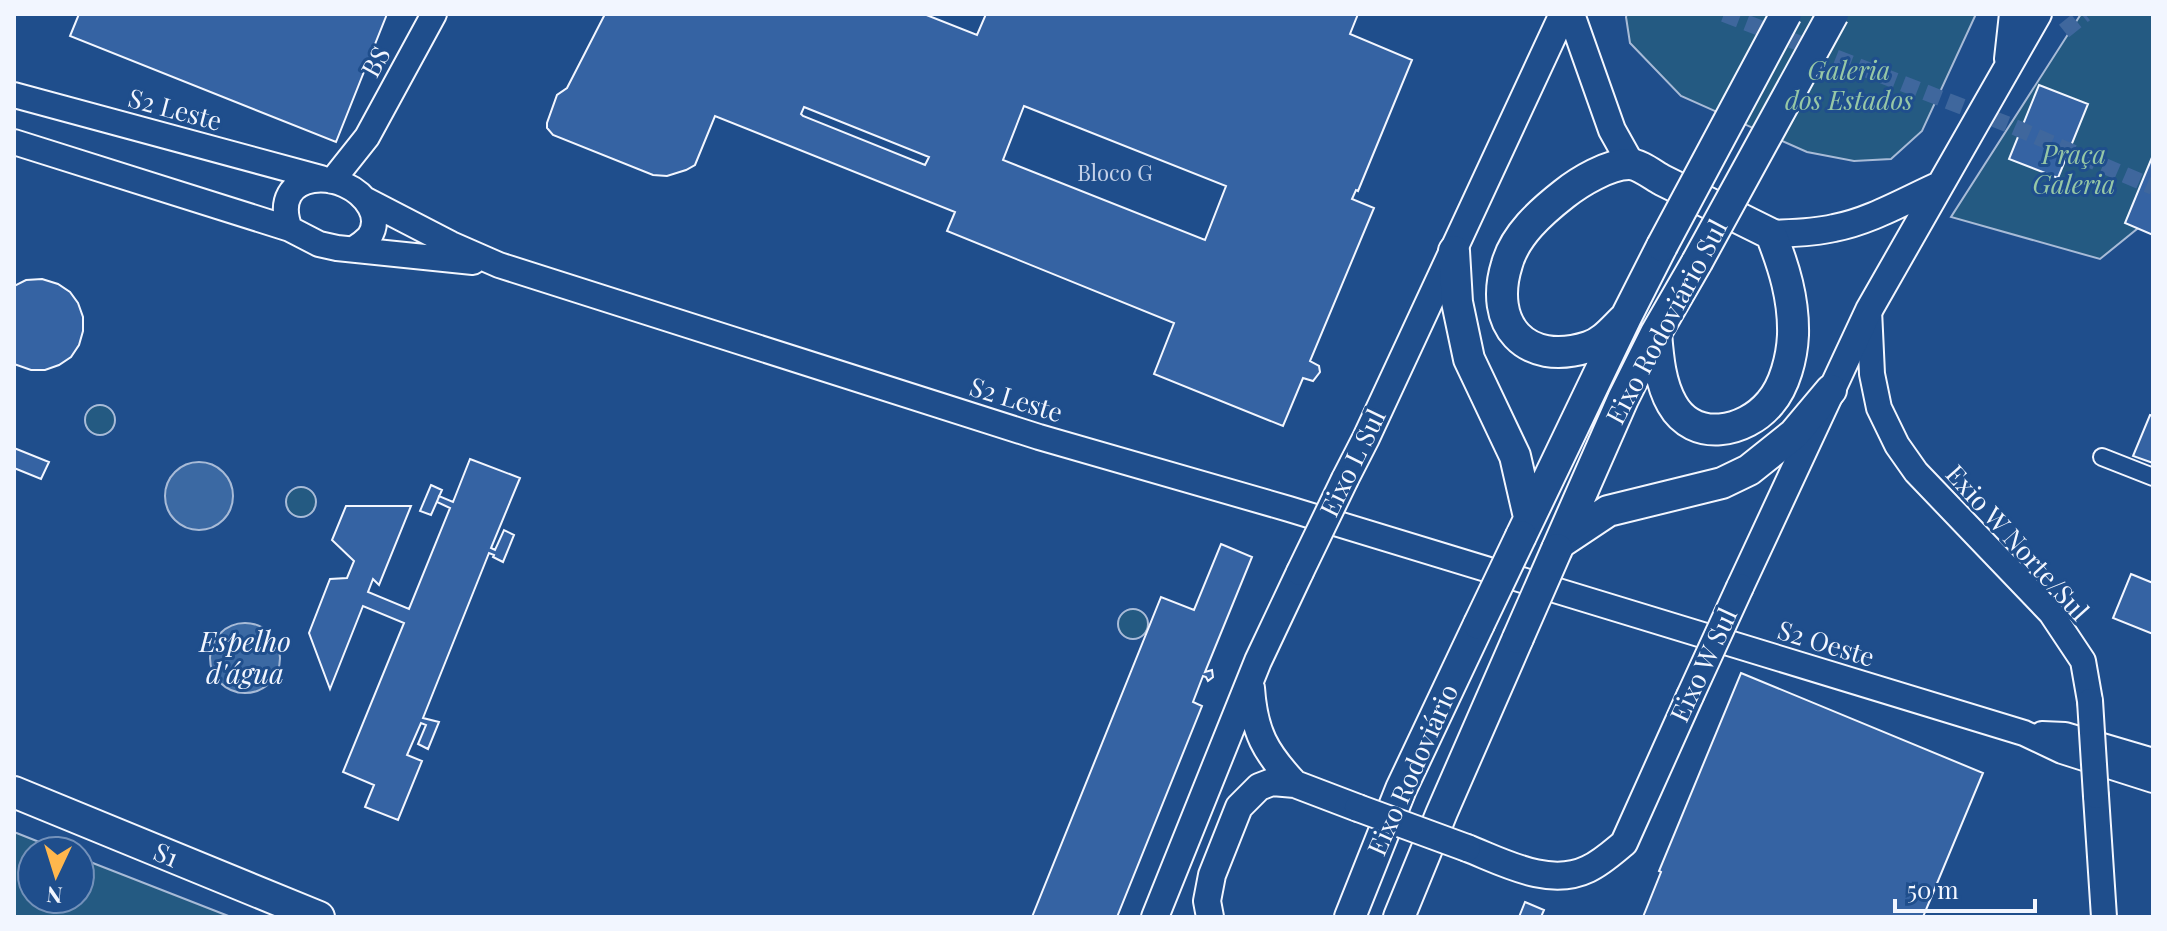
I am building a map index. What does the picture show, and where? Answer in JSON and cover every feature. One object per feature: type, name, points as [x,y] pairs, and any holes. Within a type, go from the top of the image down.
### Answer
[{"type":"highway","name":"Eixo Rodoviário Sul","points":[[1479,624],[1626,317],[1786,14]]},
{"type":"highway","name":"Eixo Rodoviário Sul","points":[[1518,638],[1623,399],[1656,333],[1833,14]]},
{"type":"highway","points":[[1626,317],[1603,339],[1589,347],[1555,352],[1538,349],[1512,332],[1502,307],[1502,286],[1507,261],[1541,212],[1570,189],[1602,171],[1631,164],[1771,234],[1789,283],[1793,337],[1782,383],[1771,402],[1752,420],[1732,429],[1710,430],[1690,422],[1673,406],[1663,381],[1656,333]]},
{"type":"highway","points":[[1454,251],[1457,302],[1469,359],[1515,456],[1525,527]]},
{"type":"highway","points":[[1559,546],[1608,511],[1722,483],[1749,470],[1794,434],[1831,390]]},
{"type":"highway","name":"Eixo Rodoviário","points":[[1350,917],[1401,789],[1479,624]]},
{"type":"highway","name":"Eixo Rodoviário","points":[[1399,917],[1518,638]]},
{"type":"highway","points":[[1333,917],[1401,789]]},
{"type":"highway","name":"S1","points":[[14,792],[319,917]]},
{"type":"highway","points":[[1415,917],[1442,812]]},
{"type":"main road","name":"BS","points":[[343,187],[434,14]]},
{"type":"main road","name":"Eixo L Sul","points":[[1155,917],[1251,680],[1563,14]]},
{"type":"main road","points":[[1571,14],[1612,130],[1631,164]]},
{"type":"main road","points":[[2007,70],[2013,14]]},
{"type":"main road","name":"Eixo W Sul","points":[[1210,917],[1207,901],[1212,875],[1239,807],[1259,787],[1272,782],[1295,784],[1529,872],[1563,876],[1586,870],[1624,843],[1869,310],[2038,14]]},
{"type":"main road","name":"S2 Leste","points":[[14,95],[343,187],[438,238],[499,265],[1039,437],[1519,580]]},
{"type":"main road","points":[[14,142],[290,229],[319,244],[355,248],[368,238],[375,216],[343,187],[303,182],[286,201],[285,217],[290,229]]},
{"type":"main road","points":[[1771,234],[1838,228],[1940,185]]},
{"type":"main road","name":"S2 Leste","points":[[355,248],[499,265]]},
{"type":"main road","name":"Exio W Norte/Sul","points":[[1869,310],[1872,374],[1879,408],[1897,445],[1916,472],[2051,613],[2083,661],[2090,701],[2104,917]]},
{"type":"main road","name":"S2 Oeste","points":[[1519,580],[2024,733],[2062,751],[2153,780]]},
{"type":"main road","points":[[1251,680],[1253,715],[1264,746],[1295,784]]},
{"type":"main road","name":"S2 Oeste","points":[[2024,733],[2065,735],[2153,761]]},
{"type":"street","points":[[2102,457],[2153,477]]},
{"type":"green space","name":"Galeria dos Estados","points":[[1627,14],[1976,14],[1922,131],[1891,159],[1854,161],[1807,152],[1681,96],[1630,43]]},
{"type":"green space","name":"Praça Galeria","points":[[2081,14],[2153,14],[2153,216],[2100,259],[1951,217]]},
{"type":"green space","points":[[100,405],[111,409],[115,420],[111,431],[100,435],[89,431],[85,420],[89,409]]},
{"type":"green space","points":[[301,487],[312,491],[316,502],[312,513],[301,517],[290,513],[286,502],[290,491]]},
{"type":"green space","points":[[1133,609],[1144,613],[1148,624],[1144,635],[1133,639],[1122,635],[1118,624],[1122,613]]},
{"type":"green space","points":[[14,832],[22,835],[16,835],[16,915],[96,915],[96,864],[231,917],[14,917]]},
{"type":"water","points":[[192,462],[206,462],[218,467],[228,477],[233,496],[228,515],[218,525],[206,530],[192,530],[180,525],[170,515],[165,503],[165,489],[170,477],[180,467]]},
{"type":"water","name":"Espelho d'água","points":[[245,623],[264,629],[274,639],[280,658],[274,677],[264,687],[245,693],[226,687],[216,677],[210,658],[216,639],[226,629]]},
{"type":"building","points":[[79,14],[387,14],[336,142],[70,36]]},
{"type":"building","points":[[605,14],[924,14],[977,35],[986,14],[1358,14],[1350,34],[1412,60],[1352,199],[1374,208],[1310,361],[1319,366],[1320,372],[1313,381],[1303,378],[1283,426],[1154,374],[1174,323],[947,231],[955,212],[715,116],[695,165],[667,176],[653,175],[553,135],[547,123],[557,95],[567,88]],"holes":[[[804,107],[929,157],[925,165],[801,114]]]},
{"type":"building","points":[[2039,85],[2088,104],[2058,178],[2009,159]]},
{"type":"building","points":[[1024,106],[1226,186],[1205,240],[1003,160]]},
{"type":"building","points":[[2153,155],[2153,235],[2125,223]]},
{"type":"building","points":[[42,279],[70,292],[83,317],[83,331],[71,357],[45,370],[31,370],[14,364],[14,286],[26,280]]},
{"type":"building","points":[[2150,415],[2153,416],[2153,463],[2133,456]]},
{"type":"building","points":[[14,448],[49,462],[41,479],[14,468]]},
{"type":"building","points":[[470,459],[520,478],[491,548],[495,550],[504,530],[514,535],[503,562],[489,553],[423,718],[439,722],[428,749],[418,744],[426,725],[421,723],[407,755],[422,761],[398,820],[365,807],[374,785],[343,772],[404,623],[363,606],[330,689],[309,633],[330,579],[347,578],[354,561],[332,540],[346,506],[411,506],[379,585],[373,579],[368,592],[409,609],[450,508],[437,502],[439,496],[453,502]]},
{"type":"building","points":[[431,485],[442,490],[431,515],[420,511]]},
{"type":"building","points":[[1221,544],[1252,557],[1205,672],[1212,670],[1213,677],[1208,681],[1203,676],[1193,702],[1202,706],[1117,917],[1032,917],[1161,597],[1194,610]]},
{"type":"building","points":[[2131,574],[2153,583],[2153,634],[2113,618]]},
{"type":"building","points":[[1741,673],[1983,773],[1923,917],[1643,917]]},
{"type":"building","points":[[1525,902],[1544,910],[1541,917],[1519,917]]},
{"type":"tunnel","points":[[1724,14],[2012,126],[2153,187]]},
{"type":"tunnel","points":[[2064,31],[2085,14]]}]
